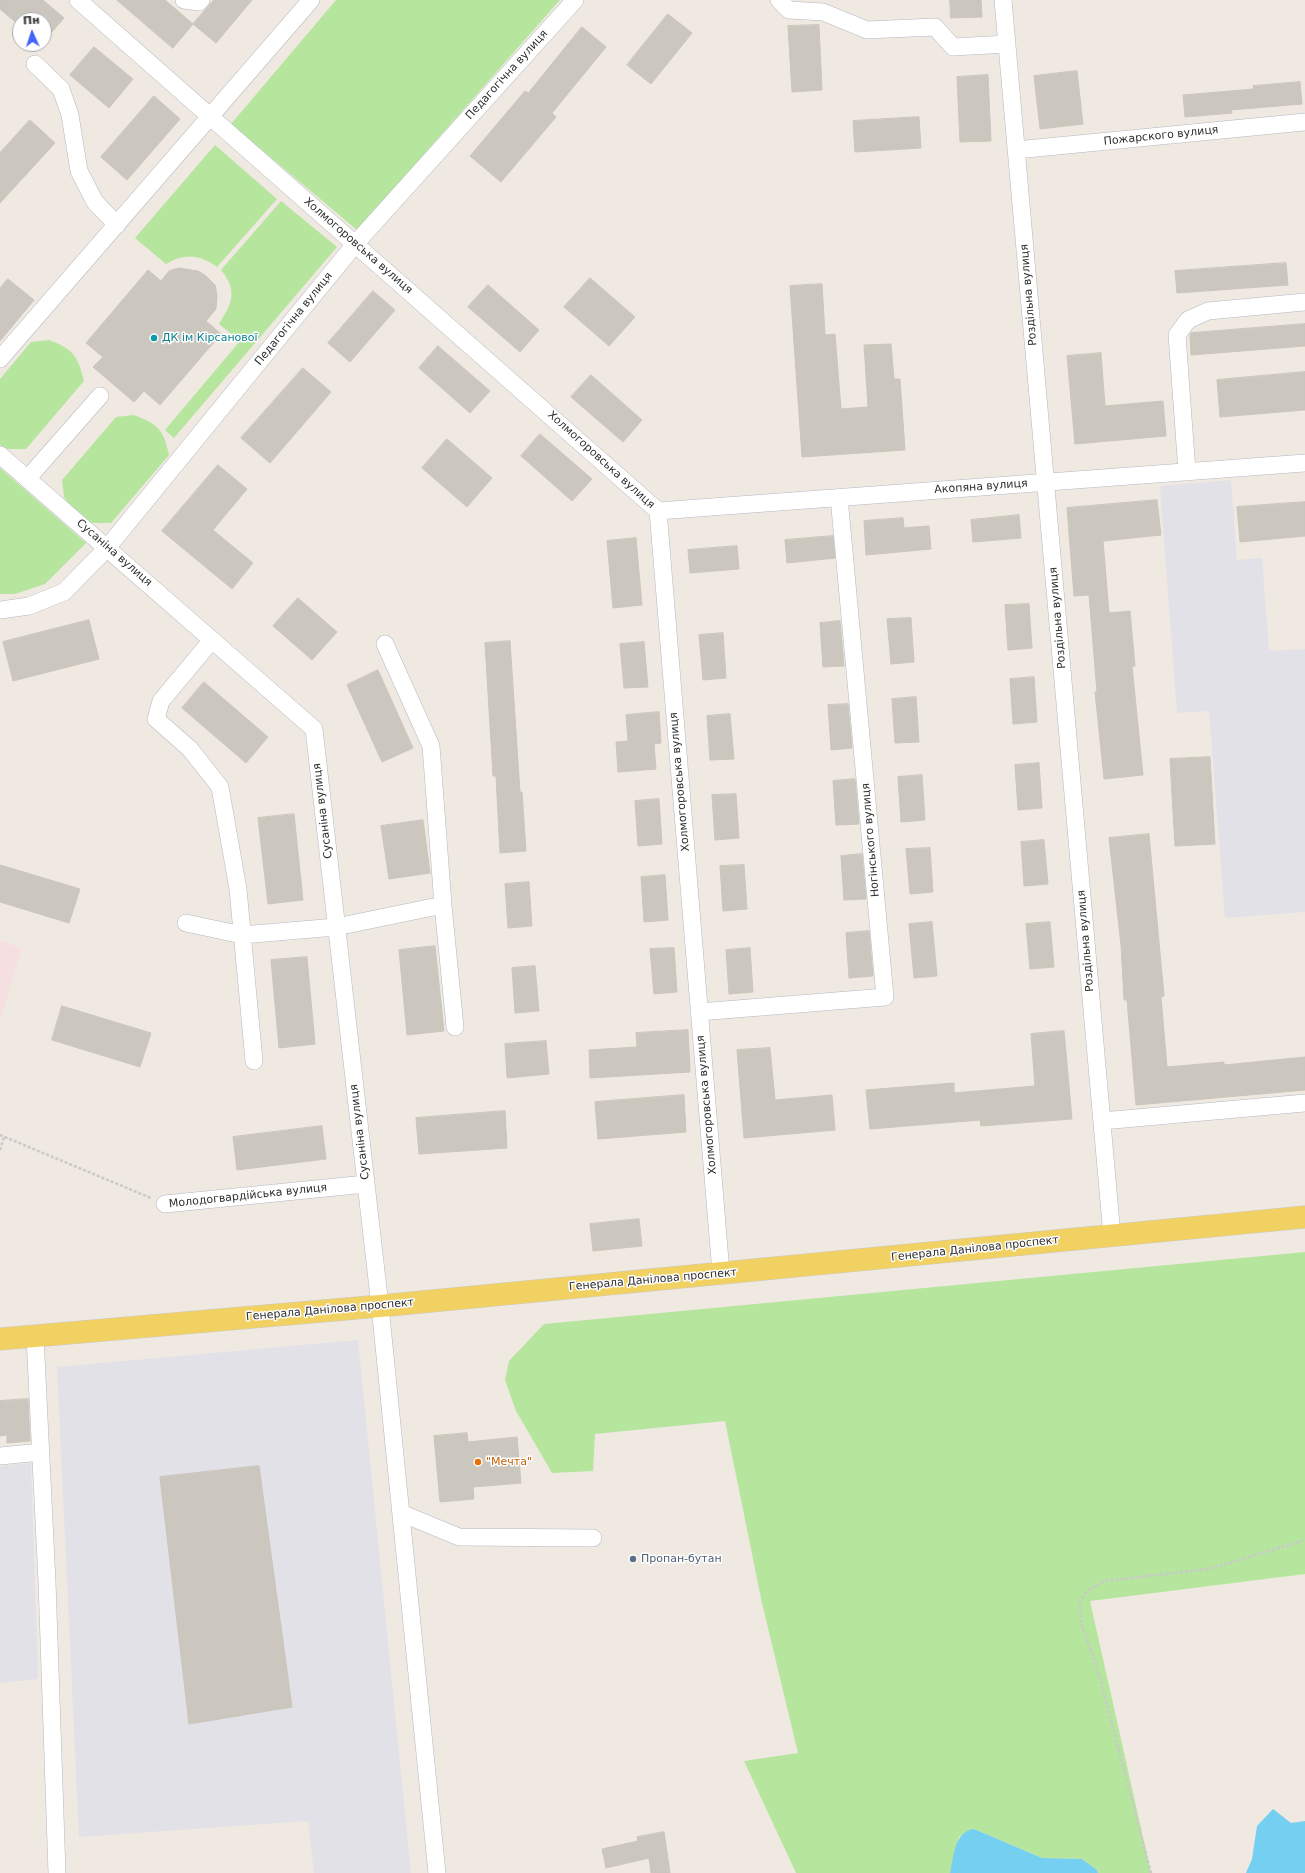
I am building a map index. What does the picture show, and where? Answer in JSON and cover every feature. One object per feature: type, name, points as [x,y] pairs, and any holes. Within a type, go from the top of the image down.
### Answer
[{"type":"main road","name":"Генерала Данілова проспект","points":[[0,1339],[380,1306],[1305,1218]]},
{"type":"street","name":"Холмогоровська вулиця","points":[[78,0],[210,118],[356,243],[658,511],[721,1273]]},
{"type":"street","points":[[184,0],[199,2],[201,0]]},
{"type":"street","points":[[0,359],[311,0]]},
{"type":"street","name":"Педагогічна вулиця","points":[[0,610],[29,606],[64,592],[107,548],[356,243],[575,0]]},
{"type":"street","points":[[779,0],[789,10],[823,12],[867,30],[935,27],[953,47],[1007,44]]},
{"type":"street","name":"Роздільна вулиця","points":[[1003,0],[1112,1236]]},
{"type":"street","points":[[35,64],[61,89],[70,115],[78,171],[95,202],[117,225]]},
{"type":"street","name":"Пожарского вулиця","points":[[1016,150],[1305,122]]},
{"type":"street","points":[[1187,472],[1177,335],[1188,320],[1208,311],[1305,302]]},
{"type":"street","points":[[28,478],[100,396]]},
{"type":"street","name":"Сусаніна вулиця","points":[[0,454],[314,730],[380,1306],[437,1873]]},
{"type":"street","name":"Акопяна вулиця","points":[[658,511],[1305,463]]},
{"type":"street","name":"Ногінського вулиця","points":[[699,1012],[885,997],[839,497]]},
{"type":"street","points":[[212,640],[161,702],[156,719],[190,749],[220,787],[238,889],[254,1061]]},
{"type":"street","points":[[385,644],[431,746],[443,905],[455,1027]]},
{"type":"street","points":[[186,923],[242,934],[336,927],[443,905]]},
{"type":"street","points":[[1102,1121],[1305,1103]]},
{"type":"street","name":"Молодогвардійська вулиця","points":[[165,1204],[366,1184]]},
{"type":"street","points":[[35,1336],[41,1452],[57,1873]]},
{"type":"street","points":[[0,1456],[41,1452]]},
{"type":"street","points":[[401,1513],[459,1537],[593,1538]]},
{"type":"path","name":"Молодогвардійська вулиця","points":[[0,1135],[165,1204]]},
{"type":"path","points":[[0,1150],[4,1137]]},
{"type":"path","points":[[1151,1873],[1097,1667],[1082,1627],[1080,1601],[1087,1591],[1105,1581],[1209,1569],[1305,1540]]},
{"type":"shaded area","points":[[1231,480],[1237,560],[1262,558],[1269,651],[1305,649],[1305,912],[1225,918],[1209,711],[1177,713],[1160,486]]},
{"type":"shaded area","points":[[0,941],[22,948],[0,1020]]},
{"type":"shaded area","points":[[358,1340],[411,1873],[314,1873],[308,1821],[79,1837],[57,1367]]},
{"type":"shaded area","points":[[31,1463],[38,1679],[0,1683],[0,1466]]},
{"type":"green space","points":[[336,0],[560,0],[357,230],[231,124]]},
{"type":"green space","points":[[215,145],[277,199],[217,267],[205,260],[192,256],[172,260],[166,264],[135,238]]},
{"type":"green space","points":[[281,201],[337,247],[174,438],[165,430],[240,341],[219,324],[227,310],[231,297],[230,284],[221,270]]},
{"type":"green space","points":[[49,340],[64,347],[73,354],[77,359],[84,381],[26,449],[7,449],[0,445],[0,379],[31,342]]},
{"type":"green space","points":[[134,415],[149,422],[159,429],[165,439],[169,455],[111,523],[92,523],[76,514],[64,497],[62,480],[116,417]]},
{"type":"green space","points":[[0,468],[86,543],[45,584],[15,594],[0,594]]},
{"type":"green space","points":[[1305,1252],[1305,1574],[1090,1601],[1151,1873],[1098,1873],[1097,1870],[1082,1859],[1042,1858],[974,1829],[959,1837],[950,1873],[796,1873],[744,1761],[798,1753],[762,1603],[725,1421],[595,1434],[593,1471],[552,1473],[516,1411],[505,1380],[509,1361],[544,1324]]},
{"type":"water","points":[[1273,1809],[1291,1823],[1305,1821],[1305,1873],[1246,1873],[1252,1859],[1257,1826]]},
{"type":"water","points":[[974,1829],[1042,1858],[1082,1859],[1097,1870],[1098,1873],[950,1873],[954,1852],[959,1840],[967,1831]]},
{"type":"building","points":[[0,0],[43,0],[64,18],[52,32],[52,12],[12,12],[12,19],[0,9]]},
{"type":"building","points":[[117,0],[165,0],[193,24],[173,48]]},
{"type":"building","points":[[214,0],[252,0],[216,43],[193,24]]},
{"type":"building","points":[[950,0],[981,0],[982,17],[951,18]]},
{"type":"building","points":[[668,14],[692,33],[651,84],[627,65]]},
{"type":"building","points":[[819,25],[822,90],[792,92],[788,26]]},
{"type":"building","points":[[582,27],[606,47],[552,113],[556,117],[501,182],[470,156],[525,91],[528,93]]},
{"type":"building","points":[[94,47],[133,79],[109,108],[70,75]]},
{"type":"building","points":[[1077,71],[1083,124],[1040,129],[1034,76]]},
{"type":"building","points":[[988,75],[991,141],[960,142],[957,77]]},
{"type":"building","points":[[1300,82],[1302,104],[1231,110],[1232,113],[1185,117],[1183,95],[1254,89],[1253,86]]},
{"type":"building","points":[[154,96],[180,119],[127,180],[101,157]]},
{"type":"building","points":[[919,117],[921,148],[855,152],[853,121]]},
{"type":"building","points":[[30,120],[55,143],[0,203],[0,153]]},
{"type":"building","points":[[1286,263],[1288,285],[1177,293],[1175,271]]},
{"type":"building","name":"ДК ім Кірсанової","points":[[179,268],[198,271],[206,276],[215,285],[217,295],[216,309],[206,321],[221,334],[160,405],[144,391],[134,402],[93,367],[103,357],[86,343],[148,270],[161,281],[169,271]]},
{"type":"building","points":[[590,278],[635,317],[609,346],[564,307]]},
{"type":"building","points":[[8,279],[34,300],[0,341],[0,288]]},
{"type":"building","points":[[822,284],[825,335],[835,334],[841,409],[868,407],[864,345],[891,344],[894,379],[900,379],[905,450],[802,457],[790,286]]},
{"type":"building","points":[[488,285],[539,330],[520,352],[468,307]]},
{"type":"building","points":[[373,291],[395,310],[350,362],[328,343]]},
{"type":"building","points":[[1305,324],[1305,346],[1191,355],[1191,333]]},
{"type":"building","points":[[438,346],[490,391],[470,413],[419,368]]},
{"type":"building","points":[[1101,353],[1105,406],[1163,401],[1166,436],[1075,444],[1067,356]]},
{"type":"building","points":[[303,368],[331,392],[270,463],[241,438]]},
{"type":"building","points":[[1305,372],[1305,410],[1220,417],[1217,380]]},
{"type":"building","points":[[591,375],[642,420],[623,442],[571,397]]},
{"type":"building","points":[[540,434],[592,479],[572,501],[521,456]]},
{"type":"building","points":[[447,439],[492,478],[467,507],[422,468]]},
{"type":"building","points":[[218,465],[247,489],[213,530],[253,563],[232,589],[162,531]]},
{"type":"building","points":[[1157,500],[1161,535],[1103,541],[1109,613],[1130,611],[1135,666],[1132,666],[1143,775],[1104,779],[1095,692],[1097,692],[1089,595],[1074,596],[1067,508]]},
{"type":"building","points":[[1305,502],[1305,536],[1240,542],[1237,507]]},
{"type":"building","points":[[1019,515],[1021,538],[973,542],[971,520]]},
{"type":"building","points":[[903,518],[904,528],[929,526],[931,549],[866,555],[864,521]]},
{"type":"building","points":[[833,536],[835,558],[787,563],[785,540]]},
{"type":"building","points":[[636,538],[642,605],[613,608],[607,541]]},
{"type":"building","points":[[737,546],[739,569],[690,573],[688,550]]},
{"type":"building","points":[[298,598],[337,632],[312,660],[273,626]]},
{"type":"building","points":[[1029,604],[1032,648],[1008,650],[1005,605]]},
{"type":"building","points":[[911,618],[914,662],[891,664],[887,619]]},
{"type":"building","points":[[89,620],[99,659],[13,681],[3,642]]},
{"type":"building","points":[[840,621],[844,666],[823,667],[820,623]]},
{"type":"building","points":[[723,633],[726,678],[703,680],[699,635]]},
{"type":"building","points":[[510,641],[520,792],[522,792],[526,851],[500,853],[496,776],[493,776],[485,643]]},
{"type":"building","points":[[644,642],[648,687],[624,688],[620,644]]},
{"type":"building","points":[[378,670],[413,748],[382,762],[347,685]]},
{"type":"building","points":[[1034,677],[1037,722],[1013,724],[1010,679]]},
{"type":"building","points":[[204,682],[268,737],[246,763],[182,708]]},
{"type":"building","points":[[916,697],[919,742],[895,743],[892,699]]},
{"type":"building","points":[[848,704],[852,748],[831,750],[828,705]]},
{"type":"building","points":[[659,712],[661,743],[654,744],[656,769],[618,772],[616,742],[628,741],[626,715]]},
{"type":"building","points":[[730,714],[734,759],[710,760],[707,716]]},
{"type":"building","points":[[1210,757],[1215,844],[1175,846],[1170,759]]},
{"type":"building","points":[[1039,763],[1042,808],[1018,810],[1015,765]]},
{"type":"building","points":[[922,775],[925,820],[901,822],[898,777]]},
{"type":"building","points":[[855,779],[859,824],[836,825],[833,781]]},
{"type":"building","points":[[736,794],[739,838],[715,840],[712,795]]},
{"type":"building","points":[[659,799],[662,844],[638,846],[635,801]]},
{"type":"building","points":[[294,814],[303,900],[268,904],[258,818]]},
{"type":"building","points":[[423,820],[430,873],[389,879],[381,826]]},
{"type":"building","points":[[1149,834],[1164,996],[1161,997],[1167,1067],[1224,1062],[1224,1065],[1305,1057],[1305,1090],[1136,1105],[1127,1000],[1124,1000],[1121,945],[1109,838]]},
{"type":"building","points":[[1044,840],[1048,884],[1024,886],[1021,842]]},
{"type":"building","points":[[930,848],[933,892],[910,894],[906,849]]},
{"type":"building","points":[[862,854],[866,899],[844,900],[841,856]]},
{"type":"building","points":[[0,865],[80,889],[69,923],[0,902]]},
{"type":"building","points":[[744,865],[747,909],[723,911],[720,866]]},
{"type":"building","points":[[665,875],[668,920],[644,922],[641,877]]},
{"type":"building","points":[[529,882],[532,926],[508,928],[505,884]]},
{"type":"building","points":[[932,922],[937,976],[914,978],[909,924]]},
{"type":"building","points":[[1050,922],[1054,967],[1030,969],[1026,924]]},
{"type":"building","points":[[869,931],[873,976],[849,978],[846,933]]},
{"type":"building","points":[[435,946],[444,1031],[407,1035],[399,950]]},
{"type":"building","points":[[674,948],[677,992],[654,994],[650,949]]},
{"type":"building","points":[[750,948],[753,992],[729,994],[726,950]]},
{"type":"building","points":[[307,957],[315,1044],[279,1048],[271,960]]},
{"type":"building","points":[[535,966],[539,1011],[515,1013],[512,968]]},
{"type":"building","points":[[62,1006],[151,1033],[140,1067],[52,1040]]},
{"type":"building","points":[[688,1030],[690,1072],[590,1078],[589,1050],[637,1047],[636,1033]]},
{"type":"building","points":[[1064,1031],[1072,1119],[981,1126],[980,1120],[870,1129],[866,1090],[954,1083],[954,1093],[1035,1086],[1031,1034]]},
{"type":"building","points":[[546,1041],[549,1074],[507,1078],[505,1044]]},
{"type":"building","points":[[770,1048],[775,1100],[832,1095],[835,1130],[744,1138],[737,1050]]},
{"type":"building","points":[[684,1095],[686,1132],[598,1139],[595,1102]]},
{"type":"building","points":[[505,1111],[507,1148],[419,1154],[416,1118]]},
{"type":"building","points":[[322,1126],[326,1159],[237,1170],[233,1137]]},
{"type":"building","points":[[639,1219],[642,1246],[593,1251],[590,1224]]},
{"type":"building","points":[[28,1399],[30,1441],[7,1443],[7,1435],[0,1436],[0,1401]]},
{"type":"building","name":"\"Мечта\"","points":[[467,1433],[468,1442],[517,1437],[521,1483],[473,1487],[474,1499],[440,1502],[434,1436]]},
{"type":"building","points":[[259,1466],[292,1707],[189,1724],[160,1477]]},
{"type":"building","points":[[664,1832],[670,1873],[651,1873],[649,1858],[606,1868],[602,1849],[638,1841],[637,1837]]},
{"type":"place","name":"ДК ім Кірсанової","points":[[154,338]]},
{"type":"place","name":"\"Мечта\"","points":[[478,1462]]},
{"type":"place","name":"Пропан-бутан","points":[[633,1559]]}]
